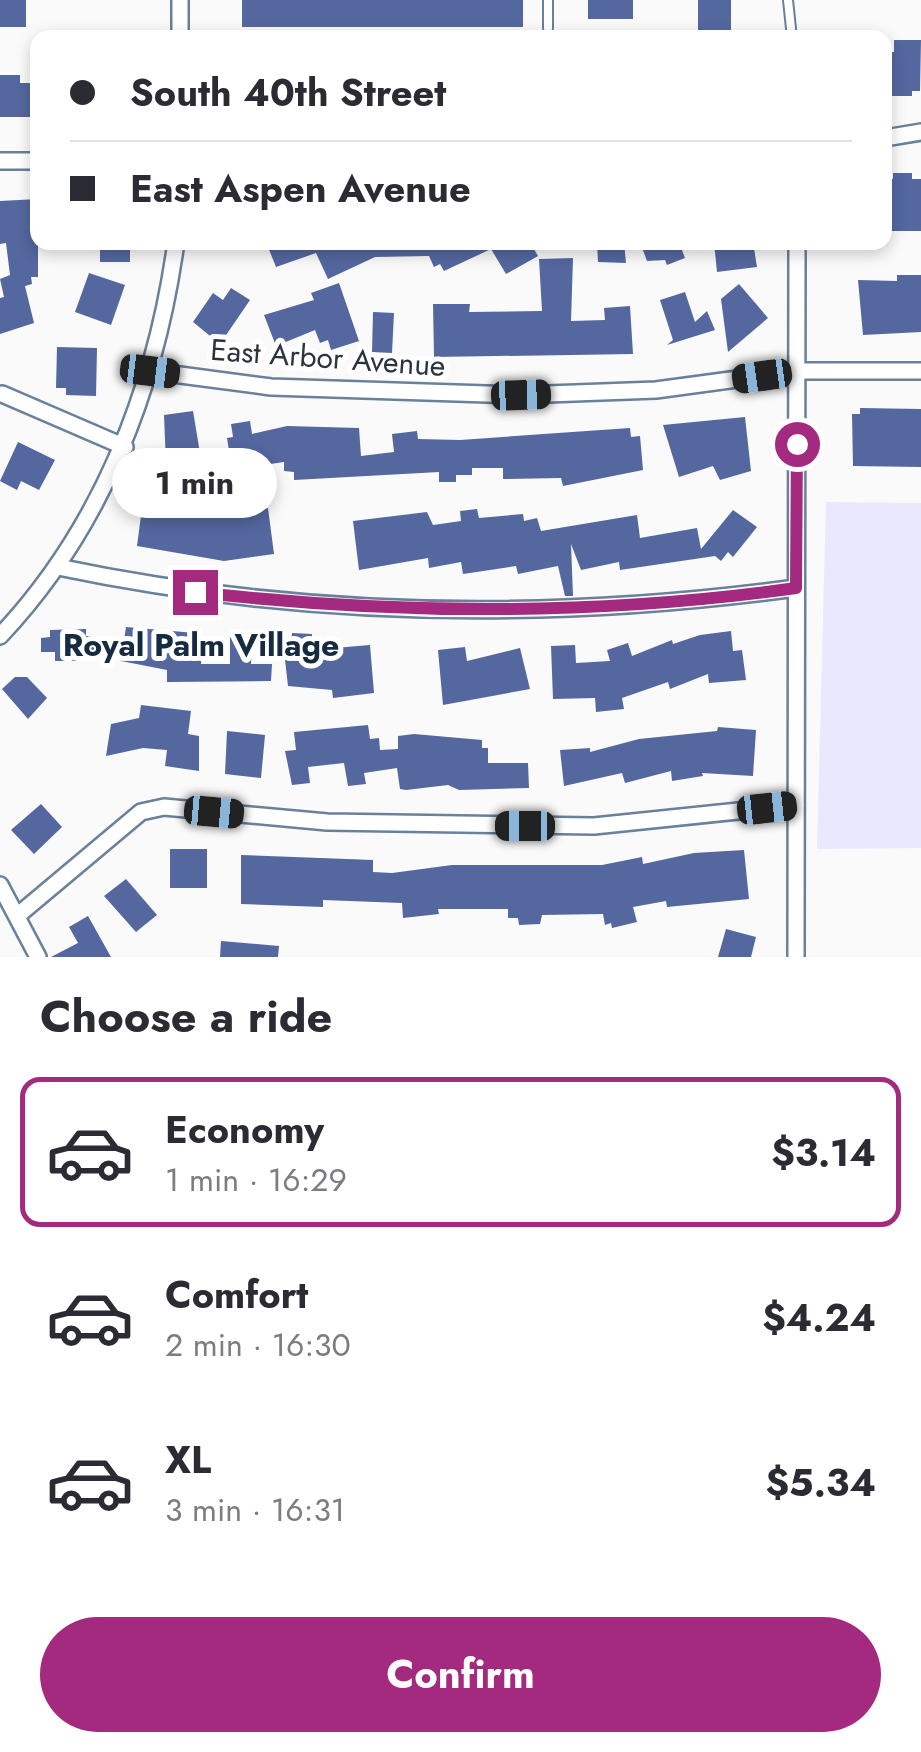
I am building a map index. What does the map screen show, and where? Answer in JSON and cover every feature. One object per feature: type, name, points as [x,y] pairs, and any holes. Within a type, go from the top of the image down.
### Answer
[{"type":"street","points":[[180,0],[180,30]]},
{"type":"street","points":[[892,137],[921,132]]},
{"type":"street","points":[[0,162],[30,161]]},
{"type":"street","points":[[0,636],[58,568],[124,447],[150,371],[174,250]]},
{"type":"street","points":[[796,957],[797,250]]},
{"type":"street","name":"East Arbor Avenue","points":[[150,371],[270,386],[521,395],[656,390],[797,371],[921,371]]},
{"type":"street","points":[[2,394],[124,447]]},
{"type":"street","points":[[58,568],[159,588],[403,610],[564,609],[796,588]]},
{"type":"street","points":[[18,916],[141,812],[164,807],[327,822],[574,826],[796,805]]},
{"type":"street","points":[[0,885],[38,957]]},
{"type":"lane","points":[[548,0],[548,28]]},
{"type":"lane","points":[[788,0],[791,30]]},
{"type":"shaded area","points":[[826,502],[921,503],[921,848],[817,849]]},
{"type":"building","points":[[0,0],[26,0],[26,27],[0,27]]},
{"type":"building","points":[[242,0],[523,0],[523,27],[242,27]]},
{"type":"building","points":[[588,0],[633,0],[633,19],[588,19]]},
{"type":"building","points":[[698,0],[731,0],[731,30],[698,30]]},
{"type":"building","points":[[894,40],[921,40],[920,91],[912,91],[912,96],[892,96]]},
{"type":"building","points":[[0,75],[20,75],[20,83],[30,83],[30,117],[0,117]]},
{"type":"building","points":[[893,173],[912,173],[912,179],[921,179],[921,231],[892,231]]},
{"type":"building","points":[[30,199],[30,250],[38,250],[38,277],[31,277],[32,284],[25,286],[34,323],[0,334],[0,298],[4,297],[0,279],[10,275],[6,243],[0,244],[0,201]]},
{"type":"building","points":[[100,250],[130,250],[130,262],[100,262]]},
{"type":"building","points":[[269,250],[489,250],[444,271],[440,264],[434,267],[429,256],[375,257],[328,279],[316,253],[276,267]]},
{"type":"building","points":[[492,250],[535,250],[538,256],[506,274]]},
{"type":"building","points":[[597,250],[625,250],[626,263],[598,262]]},
{"type":"building","points":[[643,250],[682,250],[685,258],[667,265],[665,260],[647,261]]},
{"type":"building","points":[[715,250],[754,250],[757,267],[717,272]]},
{"type":"building","points":[[573,258],[571,321],[605,320],[604,308],[630,306],[633,354],[434,357],[433,304],[470,304],[469,312],[542,311],[539,259]]},
{"type":"building","points":[[89,273],[125,285],[111,325],[75,312]]},
{"type":"building","points":[[897,275],[921,275],[921,332],[863,335],[858,280],[897,281]]},
{"type":"building","points":[[339,283],[359,341],[331,350],[328,340],[320,343],[315,330],[276,346],[264,315],[314,300],[311,293]]},
{"type":"building","points":[[739,284],[768,318],[728,352],[721,299]]},
{"type":"building","points":[[231,288],[250,300],[220,344],[193,322],[213,293],[223,300]]},
{"type":"building","points":[[685,292],[695,322],[707,311],[715,330],[667,345],[673,340],[660,300]]},
{"type":"building","points":[[373,312],[394,313],[392,353],[372,352]]},
{"type":"building","points":[[57,347],[97,348],[96,396],[66,395],[66,388],[56,388]]},
{"type":"building","points":[[860,408],[921,409],[921,467],[853,466],[852,414],[860,414]]},
{"type":"building","points":[[193,411],[201,459],[166,464],[164,415]]},
{"type":"building","points":[[745,417],[751,471],[720,480],[713,466],[679,477],[663,425]]},
{"type":"building","points":[[250,421],[252,434],[287,426],[359,428],[361,456],[394,452],[392,434],[417,431],[418,439],[460,440],[630,428],[631,437],[640,436],[643,470],[563,486],[561,478],[503,479],[503,468],[472,468],[472,475],[456,475],[456,482],[439,482],[439,472],[294,480],[294,472],[284,471],[284,462],[232,470],[227,438],[233,437],[231,424]]},
{"type":"building","points":[[18,442],[55,460],[39,490],[21,481],[17,490],[0,481]]},
{"type":"building","points":[[152,493],[173,496],[172,508],[243,516],[243,512],[268,508],[274,554],[224,561],[137,546],[143,500],[151,502]]},
{"type":"building","points":[[477,509],[479,518],[523,514],[524,521],[537,518],[541,531],[637,515],[640,538],[697,528],[701,549],[733,510],[757,527],[733,557],[728,552],[721,561],[715,556],[620,570],[619,562],[581,570],[571,544],[573,596],[565,596],[558,566],[518,574],[516,566],[463,574],[461,562],[429,568],[428,558],[359,570],[353,521],[427,512],[433,525],[461,521],[460,511]]},
{"type":"building","points":[[126,627],[195,633],[194,640],[202,640],[201,664],[230,664],[230,637],[252,637],[251,664],[272,664],[271,681],[167,682],[167,670],[121,661]]},
{"type":"building","points":[[86,629],[86,636],[94,636],[94,650],[81,651],[82,661],[55,661],[55,652],[41,652],[41,638],[50,637],[50,630]]},
{"type":"building","points":[[731,631],[733,651],[742,650],[746,680],[709,683],[708,674],[670,689],[668,682],[622,698],[624,709],[596,712],[595,698],[553,699],[551,646],[575,645],[576,663],[610,661],[607,650],[628,643],[632,656],[672,640],[673,644]]},
{"type":"building","points":[[292,633],[312,634],[311,650],[370,645],[374,693],[333,698],[332,690],[288,686],[284,651],[290,652]]},
{"type":"building","points":[[465,647],[467,661],[520,648],[530,689],[443,705],[438,650]]},
{"type":"building","points":[[15,677],[27,677],[47,698],[28,719],[2,689]]},
{"type":"building","points":[[141,705],[191,711],[188,734],[199,736],[199,771],[165,766],[167,750],[143,748],[106,756],[111,724],[139,718]]},
{"type":"building","points":[[368,725],[370,739],[379,738],[380,750],[398,749],[398,736],[414,734],[482,740],[482,748],[488,748],[488,763],[528,763],[529,788],[459,790],[448,785],[406,790],[400,789],[397,768],[364,773],[366,784],[348,786],[344,763],[308,767],[310,783],[292,785],[285,751],[296,750],[294,732]]},
{"type":"building","points":[[718,727],[756,730],[753,776],[702,773],[703,776],[672,781],[671,771],[625,783],[622,773],[564,786],[560,750],[590,748],[590,752],[639,739],[717,731]]},
{"type":"building","points":[[227,731],[265,735],[261,778],[225,774]]},
{"type":"building","points":[[41,804],[62,827],[34,854],[11,830]]},
{"type":"building","points":[[170,849],[207,849],[207,888],[170,888]]},
{"type":"building","points":[[744,850],[749,899],[667,907],[666,901],[633,907],[637,922],[612,928],[611,923],[605,925],[603,914],[542,915],[540,924],[519,925],[518,918],[508,918],[508,909],[438,909],[439,914],[403,918],[402,903],[323,900],[323,907],[241,904],[241,855],[373,860],[373,872],[392,873],[452,865],[602,865],[642,857],[643,864],[694,853]]},
{"type":"building","points":[[126,879],[157,915],[136,932],[104,896]]},
{"type":"building","points":[[88,916],[111,957],[51,957],[78,943],[69,927]]},
{"type":"building","points":[[726,929],[756,937],[751,957],[718,957]]},
{"type":"building","points":[[221,941],[279,946],[278,957],[220,957]]},
{"type":"district","name":"Royal Palm Village","points":[[201,645]]},
{"type":"route","points":[[195,592],[403,610],[564,609],[796,588],[797,444]]}]
